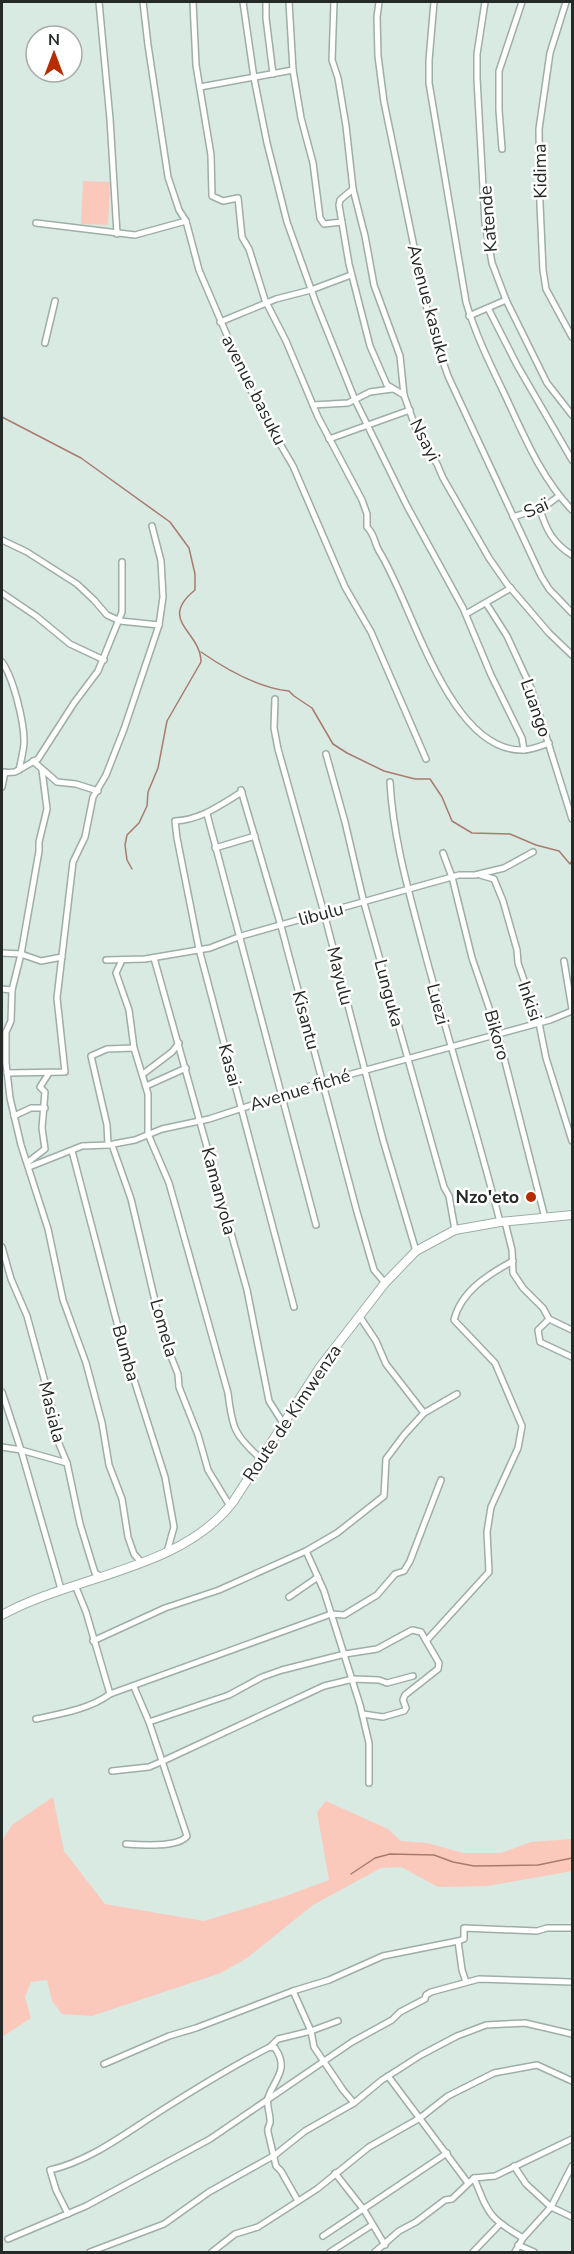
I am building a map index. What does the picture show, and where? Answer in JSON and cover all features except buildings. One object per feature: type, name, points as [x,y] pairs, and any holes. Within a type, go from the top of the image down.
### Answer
[{"type":"street","points":[[99,2],[110,119],[117,234]]},
{"type":"street","name":"avenue basuku","points":[[143,2],[168,177],[179,210],[186,221],[199,270],[262,413],[294,466],[345,587],[371,632],[426,759]]},
{"type":"street","points":[[193,2],[200,87],[211,155],[212,196],[223,201],[238,198],[242,237],[249,249],[262,294],[286,341],[329,439],[362,500],[367,514],[367,527],[372,531],[378,549],[402,593],[431,662],[445,690],[479,733],[499,745],[524,750],[549,743]]},
{"type":"street","points":[[243,2],[254,78],[267,143],[287,222],[311,290],[355,400],[402,496],[465,614],[504,705],[522,738],[524,750]]},
{"type":"street","points":[[266,2],[273,74]]},
{"type":"street","points":[[289,2],[293,70],[300,118],[314,164],[320,218],[324,224],[342,222]]},
{"type":"street","name":"Nsayi","points":[[334,2],[332,60],[344,117],[353,189],[379,302],[402,363],[404,395],[421,440],[437,464],[489,558],[549,633],[573,655]]},
{"type":"street","name":"Avenue kasuku","points":[[379,2],[378,56],[384,102],[424,301],[448,376],[513,517],[545,583],[561,603],[573,613]]},
{"type":"street","points":[[434,2],[429,84],[469,316],[527,442],[552,488],[573,510]]},
{"type":"street","name":"Katende","points":[[485,2],[477,54],[477,79],[485,223],[492,262],[506,300],[547,383],[573,415]]},
{"type":"street","points":[[502,149],[499,71],[522,2]]},
{"type":"street","name":"Kidima","points":[[566,2],[550,53],[539,129],[540,212],[546,289],[573,337]]},
{"type":"street","points":[[564,10],[573,12]]},
{"type":"street","points":[[200,87],[293,70]]},
{"type":"street","points":[[353,189],[339,201],[351,275],[370,346],[385,382],[392,389],[404,395]]},
{"type":"street","points":[[36,223],[135,235],[186,221]]},
{"type":"street","points":[[220,322],[279,298],[311,290],[351,275]]},
{"type":"street","points":[[469,316],[506,300]]},
{"type":"street","points":[[45,343],[55,301]]},
{"type":"street","points":[[489,308],[517,365],[573,460]]},
{"type":"street","points":[[313,405],[341,404],[370,392],[392,389]]},
{"type":"street","points":[[329,439],[410,410]]},
{"type":"street","name":"Saï","points":[[513,517],[540,509],[559,496]]},
{"type":"street","points":[[540,509],[552,538],[573,555]]},
{"type":"street","points":[[7,1073],[65,1072],[57,998],[73,862],[85,837],[93,797],[106,775],[124,729],[159,625],[163,597],[161,561],[152,526]]},
{"type":"street","points":[[2,540],[33,555],[77,584],[103,612],[120,621],[159,625]]},
{"type":"street","points":[[2,787],[3,772],[19,770],[38,759],[104,660],[120,621],[123,605],[122,562]]},
{"type":"street","points":[[465,614],[511,588]]},
{"type":"street","points":[[2,593],[36,616],[70,644],[104,660]]},
{"type":"street","name":"Luango","points":[[486,603],[507,636],[522,669],[573,819]]},
{"type":"street","points":[[2,662],[6,667],[21,719],[24,742],[19,770]]},
{"type":"street","name":"Mayulu","points":[[275,699],[274,720],[278,749],[324,913],[364,1071],[416,1251]]},
{"type":"street","name":"Lunguka","points":[[326,754],[407,1058],[444,1187],[449,1196],[455,1230]]},
{"type":"street","points":[[33,761],[57,782],[98,790]]},
{"type":"street","points":[[42,770],[47,809],[39,842],[21,954],[12,990],[11,1021],[6,1032],[4,1062],[21,1145],[48,1229],[63,1300],[86,1363],[102,1423],[109,1465],[122,1499],[128,1537],[134,1554],[141,1562]]},
{"type":"street","name":"Luezi","points":[[390,782],[391,811],[398,854],[450,1047],[513,1261],[513,1273],[523,1288],[543,1308],[549,1319]]},
{"type":"street","name":"Kisantu","points":[[207,814],[242,790],[374,1270],[385,1283]]},
{"type":"street","points":[[207,814],[316,1225]]},
{"type":"street","name":"Kasai","points":[[207,814],[189,820],[175,821],[183,873],[199,949],[294,1307]]},
{"type":"street","points":[[215,848],[255,836]]},
{"type":"street","name":"libulu","points":[[106,960],[154,958],[210,948],[241,936],[452,877],[475,875],[504,868],[532,852]]},
{"type":"street","name":"Bikoro","points":[[443,853],[452,877],[472,958],[498,1034],[545,1218]]},
{"type":"street","name":"Inkisi","points":[[475,875],[494,879],[515,942],[521,972],[539,1023],[546,1058],[573,1141]]},
{"type":"street","points":[[2,953],[21,954],[44,961],[62,957]]},
{"type":"street","name":"Kamanyola","points":[[154,958],[247,1290],[269,1401],[283,1424]]},
{"type":"street","points":[[122,960],[116,973],[129,1010],[134,1048],[148,1094],[148,1134],[169,1183],[228,1393],[231,1419],[242,1442],[260,1458]]},
{"type":"street","points":[[564,961],[573,1010]]},
{"type":"street","points":[[2,989],[12,990]]},
{"type":"street","name":"Avenue fiché","points":[[28,1165],[82,1146],[110,1145],[141,1138],[322,1082],[539,1023],[573,1010]]},
{"type":"street","points":[[143,1074],[172,1052],[179,1043]]},
{"type":"street","name":"Lomela","points":[[134,1048],[107,1049],[91,1056],[110,1145],[131,1199],[164,1339],[178,1374],[179,1387],[198,1435],[208,1470],[230,1506]]},
{"type":"street","points":[[146,1086],[186,1068]]},
{"type":"street","points":[[28,1165],[45,1149],[42,1128],[45,1092],[40,1087],[49,1073]]},
{"type":"street","points":[[2,1098],[10,1098]]},
{"type":"street","points":[[14,1116],[31,1108],[45,1108]]},
{"type":"street","name":"Bumba","points":[[72,1151],[122,1342],[165,1477],[174,1527],[167,1553]]},
{"type":"street","name":"Route de Kimwenza","points":[[2,1615],[61,1589],[167,1553],[218,1520],[230,1506],[319,1368],[385,1283],[416,1251],[455,1230],[502,1222],[573,1215]]},
{"type":"street","name":"Masiala","points":[[2,1247],[11,1279],[27,1316],[57,1426],[57,1439],[67,1463],[80,1524],[96,1573],[100,1576]]},
{"type":"street","points":[[427,1640],[489,1572],[487,1532],[491,1507],[518,1448],[522,1426],[495,1363],[454,1320],[467,1294],[490,1274],[513,1261]]},
{"type":"street","points":[[360,1317],[376,1341],[386,1364],[424,1413]]},
{"type":"street","points":[[573,1330],[549,1319],[538,1330],[540,1342],[573,1357]]},
{"type":"street","points":[[2,1392],[61,1589]]},
{"type":"street","points":[[93,1641],[165,1608],[219,1590],[306,1551],[337,1533],[384,1496],[386,1458],[404,1435],[424,1413],[457,1394]]},
{"type":"street","points":[[2,1447],[67,1463]]},
{"type":"street","points":[[36,1719],[60,1714],[104,1699],[111,1694],[223,1652],[331,1614],[344,1615],[377,1595],[395,1574],[404,1571],[410,1562],[441,1480]]},
{"type":"street","points":[[306,1551],[318,1576],[363,1714],[369,1743],[369,1783]]},
{"type":"street","points":[[289,1597],[318,1576]]},
{"type":"street","points":[[75,1585],[86,1612],[111,1694]]},
{"type":"street","points":[[149,1722],[229,1695],[262,1677],[282,1670],[345,1654],[377,1649],[412,1630],[421,1632],[440,1666],[405,1695],[403,1700],[406,1710],[383,1717],[363,1714]]},
{"type":"street","points":[[112,1770],[149,1767],[314,1690],[353,1680],[379,1680],[387,1683],[413,1676]]},
{"type":"street","points":[[126,1844],[162,1844],[187,1838],[163,1761],[134,1687]]},
{"type":"street","points":[[104,2064],[169,2036],[292,1991],[329,1980],[383,1956],[464,1939],[463,1930],[465,1928],[537,1931],[547,1928],[573,1928]]},
{"type":"street","points":[[458,1941],[466,1982]]},
{"type":"street","points":[[8,2239],[68,2214],[149,2174],[172,2158],[210,2139],[352,2042],[425,1999],[426,1995],[479,1979],[573,1982]]},
{"type":"street","points":[[292,1991],[311,2031],[314,2046],[354,2103]]},
{"type":"street","points":[[68,2214],[56,2190],[51,2170],[117,2139],[270,2047],[278,2039],[311,2031],[338,2021]]},
{"type":"street","points":[[90,2253],[164,2224],[209,2192],[275,2156],[310,2128],[354,2103],[388,2076],[457,2036],[486,2025],[525,2023],[573,2034]]},
{"type":"street","points":[[270,2047],[276,2048],[282,2064],[276,2086],[268,2099],[270,2122],[267,2126],[276,2166],[298,2201]]},
{"type":"street","points":[[212,2253],[237,2233],[258,2227],[317,2189],[369,2147],[420,2118],[448,2096],[494,2073],[537,2066],[573,2081]]},
{"type":"street","points":[[388,2076],[468,2183]]},
{"type":"street","points":[[375,2253],[399,2231],[416,2222],[445,2200],[452,2199],[474,2178],[495,2176],[573,2139]]},
{"type":"street","points":[[323,2236],[447,2153]]},
{"type":"street","points":[[514,2166],[526,2184],[551,2207],[573,2217]]},
{"type":"street","points":[[515,2253],[523,2238],[551,2207],[572,2169]]},
{"type":"street","points":[[335,2173],[364,2210],[385,2245]]},
{"type":"street","points":[[474,2178],[488,2212],[500,2224],[523,2238]]},
{"type":"street","points":[[473,2253],[477,2246],[500,2224]]},
{"type":"street","points":[[330,2253],[372,2225]]},
{"type":"street","points":[[518,2245],[534,2253]]},
{"type":"shaded area","points":[[83,181],[110,182],[108,225],[81,224]]},
{"type":"shaded area","points":[[53,1797],[64,1851],[105,1904],[204,1921],[283,1897],[329,1880],[317,1812],[326,1801],[388,1829],[401,1841],[427,1843],[463,1853],[501,1853],[531,1842],[572,1839],[572,1871],[488,1886],[438,1887],[401,1867],[381,1868],[313,1905],[247,1958],[221,1973],[92,2016],[62,2014],[52,2001],[47,1980],[31,1982],[25,1997],[31,2018],[2,2037],[2,1841],[12,1825]]},
{"type":"waterway","points":[[2,417],[81,458],[170,522],[189,548],[195,574],[195,590],[184,601],[180,610],[180,618],[195,642],[201,662],[167,721],[158,768],[148,792],[147,806],[139,823],[127,835],[125,845],[127,860],[132,869]]},
{"type":"waterway","points":[[201,652],[243,677],[266,686],[289,691],[312,708],[333,744],[347,753],[384,771],[415,779],[430,779],[442,797],[452,821],[472,833],[510,834],[536,845],[559,851],[570,864],[572,861]]},
{"type":"waterway","points":[[351,1874],[375,1858],[390,1854],[434,1855],[474,1866],[538,1865],[572,1858]]},
{"type":"place","name":"Nzo'eto","points":[[531,1197]]}]
